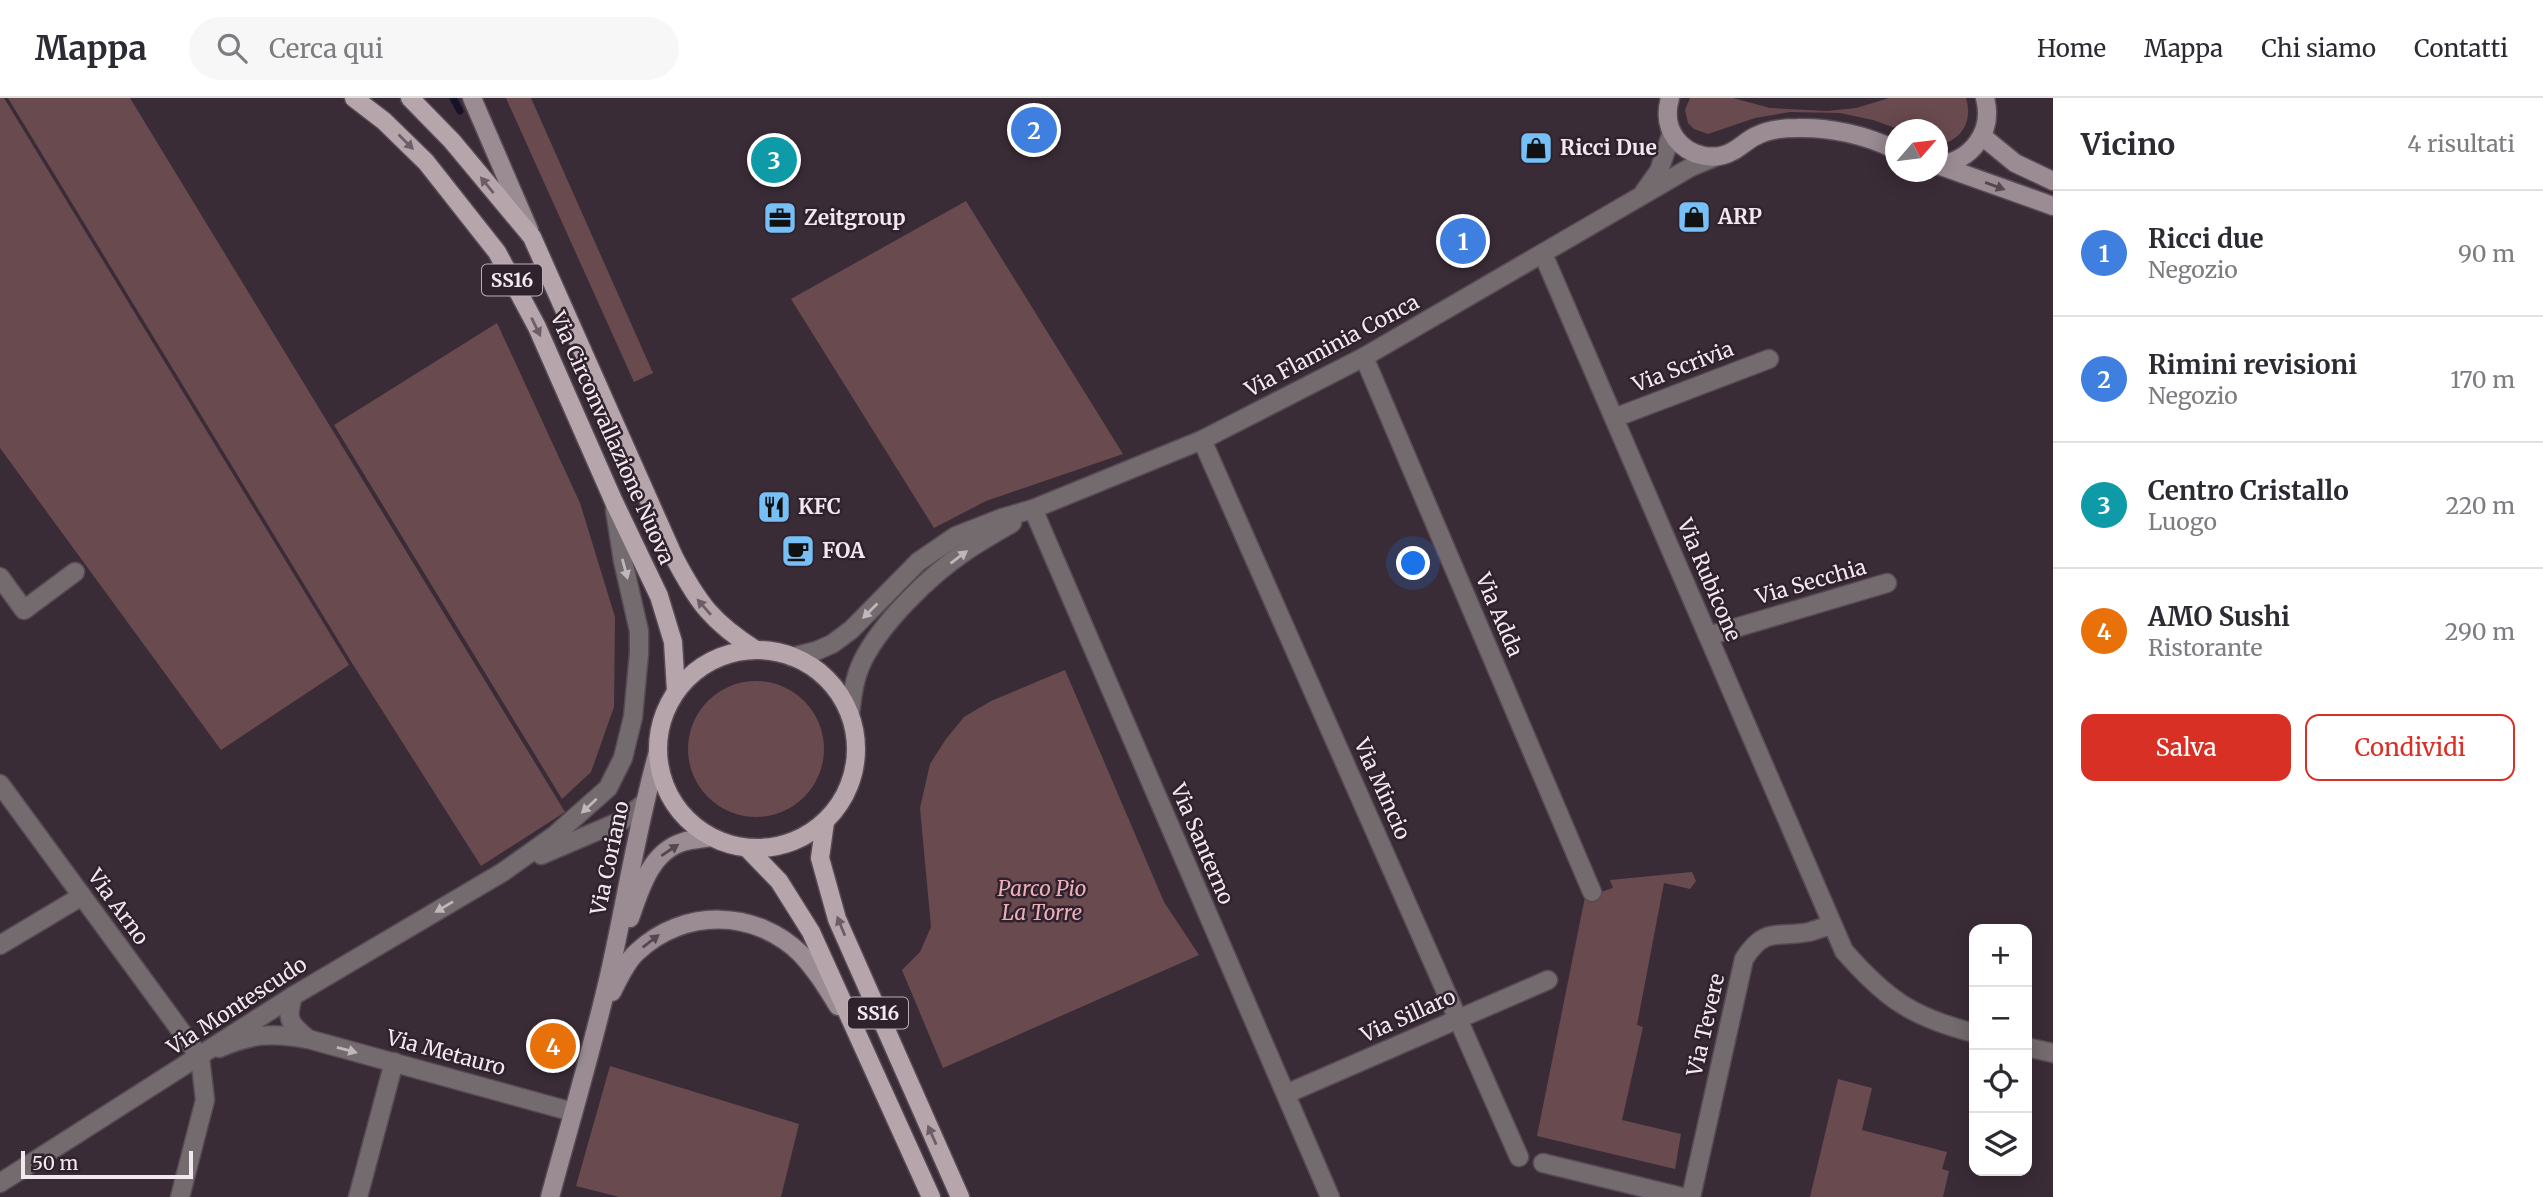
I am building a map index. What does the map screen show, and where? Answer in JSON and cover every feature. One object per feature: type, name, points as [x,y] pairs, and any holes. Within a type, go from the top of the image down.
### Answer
[{"type":"main road","name":"Via Circonvallazione Nuova","points":[[354,98],[384,121],[426,162],[497,252],[537,327],[614,502],[659,596],[673,642],[676,691]]},
{"type":"main road","name":"Via Circonvallazione Nuova","points":[[410,98],[452,141],[532,237]]},
{"type":"main road","name":"Via Circonvallazione Nuova","points":[[472,98],[674,557],[693,594],[725,630],[756,650]]},
{"type":"main road","points":[[1670,98],[1667,117],[1672,132],[1677,140],[1692,152],[1715,157],[1735,150],[1767,132],[1797,128],[1846,132],[1885,146]]},
{"type":"main road","points":[[1948,163],[1965,156],[1982,136],[1987,113],[1985,98]]},
{"type":"main road","points":[[1982,136],[2015,163],[2053,181]]},
{"type":"main road","points":[[1948,169],[2053,206]]},
{"type":"main road","name":"Via Circonvallazione Nuova","points":[[756,650],[774,651],[792,657],[811,666],[827,680],[841,696],[850,715],[856,753],[853,773],[842,799],[825,822],[789,844],[747,848],[711,837],[686,818],[668,793],[658,752],[666,710],[676,691],[696,671],[720,657],[756,650]]},
{"type":"main road","name":"Via Coriano","points":[[550,1197],[599,1017],[643,804],[658,752]]},
{"type":"main road","name":"Via Circonvallazione Nuova","points":[[825,822],[820,858],[838,919],[960,1197]]},
{"type":"main road","name":"Via Coriano","points":[[609,974],[645,876],[663,852],[682,842],[711,837]]},
{"type":"main road","name":"Via Circonvallazione Nuova","points":[[747,848],[779,881],[811,932],[931,1197]]},
{"type":"main road","name":"Via Coriano","points":[[599,1017],[621,974],[636,953],[660,934],[702,919],[748,923],[777,935],[800,953],[818,974],[872,1063]]},
{"type":"street","name":"Via Flaminia Conca","points":[[1640,198],[1659,171],[1672,132]]},
{"type":"street","name":"Via Flaminia Conca","points":[[792,657],[816,651],[851,630],[918,562],[956,536],[1033,509],[1202,440],[1364,357],[1691,167],[1715,157]]},
{"type":"street","name":"Via Rubicone","points":[[1543,254],[1844,951],[1866,976],[1915,1014],[1969,1032]]},
{"type":"street","name":"Via Adda","points":[[1364,357],[1592,892]]},
{"type":"street","name":"Via Scrivia","points":[[1614,418],[1769,359]]},
{"type":"street","name":"Via Mincio","points":[[1202,440],[1520,1157]]},
{"type":"street","name":"Via Montescudo","points":[[0,1183],[293,996],[503,872],[555,835],[608,788],[623,758],[633,717],[639,631],[623,561],[614,502]]},
{"type":"street","name":"Via Flaminia Conca","points":[[850,715],[854,687],[862,664],[875,640],[908,602],[964,552],[1033,509]]},
{"type":"street","name":"Via Santerno","points":[[1033,509],[1329,1197]]},
{"type":"street","points":[[0,577],[24,610],[75,572]]},
{"type":"street","name":"Via Secchia","points":[[1709,636],[1887,583]]},
{"type":"street","name":"Via Arno","points":[[0,784],[200,1057]]},
{"type":"street","name":"Via Montescudo","points":[[503,872],[606,829],[643,804]]},
{"type":"street","points":[[0,945],[82,897]]},
{"type":"street","name":"Via Tevere","points":[[1691,1197],[1744,959],[1754,943],[1773,934],[1809,932],[1831,925]]},
{"type":"street","name":"Via Sillaro","points":[[1286,1094],[1548,980]]},
{"type":"street","points":[[293,996],[288,1013],[292,1026],[307,1039]]},
{"type":"street","name":"Via Metauro","points":[[200,1057],[236,1041],[264,1033],[307,1039],[573,1112]]},
{"type":"street","points":[[2032,1047],[2053,1053]]},
{"type":"street","points":[[180,1197],[205,1100],[200,1057]]},
{"type":"street","points":[[358,1197],[394,1062]]},
{"type":"street","points":[[1543,1163],[1682,1197]]},
{"type":"green space","points":[[0,98],[4,98],[349,665],[221,750],[0,448]]},
{"type":"green space","points":[[8,98],[130,98],[565,812],[481,866],[352,663]]},
{"type":"green space","points":[[506,98],[531,98],[653,373],[634,382]]},
{"type":"green space","points":[[1690,98],[1733,98],[1770,108],[1827,111],[1856,108],[1889,98],[1966,98],[1968,114],[1964,129],[1948,142],[1948,119],[1885,119],[1885,124],[1840,113],[1790,112],[1755,118],[1708,134],[1694,129],[1688,123],[1685,110]]},
{"type":"green space","points":[[966,201],[1123,454],[986,501],[934,528],[791,299]]},
{"type":"green space","points":[[497,323],[580,503],[615,617],[614,707],[591,772],[562,799],[334,425]]},
{"type":"green space","name":"Parco Pio La Torre","points":[[1065,670],[1164,902],[1199,955],[943,1068],[902,970],[920,952],[931,927],[920,808],[930,764],[964,717],[991,701]]},
{"type":"green space","points":[[756,681],[782,686],[804,701],[819,723],[824,749],[819,775],[804,797],[782,812],[756,817],[730,812],[708,797],[693,775],[688,749],[693,723],[708,701],[730,686]]},
{"type":"green space","points":[[1692,872],[1696,881],[1690,889],[1664,883],[1637,1025],[1643,1027],[1622,1120],[1681,1134],[1675,1169],[1537,1136],[1585,897],[1613,888],[1610,880]]},
{"type":"green space","points":[[610,1066],[799,1124],[781,1197],[619,1197],[576,1186]]},
{"type":"green space","points":[[1838,1079],[1872,1088],[1862,1130],[1947,1152],[1942,1169],[1949,1171],[1943,1197],[1810,1197]]},
{"type":"waterway","points":[[453,98],[460,111]]},
{"type":"place","name":"Rimini revisioni","points":[[1034,130]]},
{"type":"place","name":"Ricci Due","points":[[1536,148]]},
{"type":"place","name":"Centro Cristallo","points":[[774,160]]},
{"type":"place","name":"ARP","points":[[1694,217]]},
{"type":"place","name":"Zeitgroup","points":[[780,218]]},
{"type":"place","name":"Ricci due","points":[[1463,241]]},
{"type":"place","name":"KFC","points":[[774,507]]},
{"type":"place","name":"FOA","points":[[798,551]]},
{"type":"place","name":"AMO Sushi","points":[[553,1046]]}]
